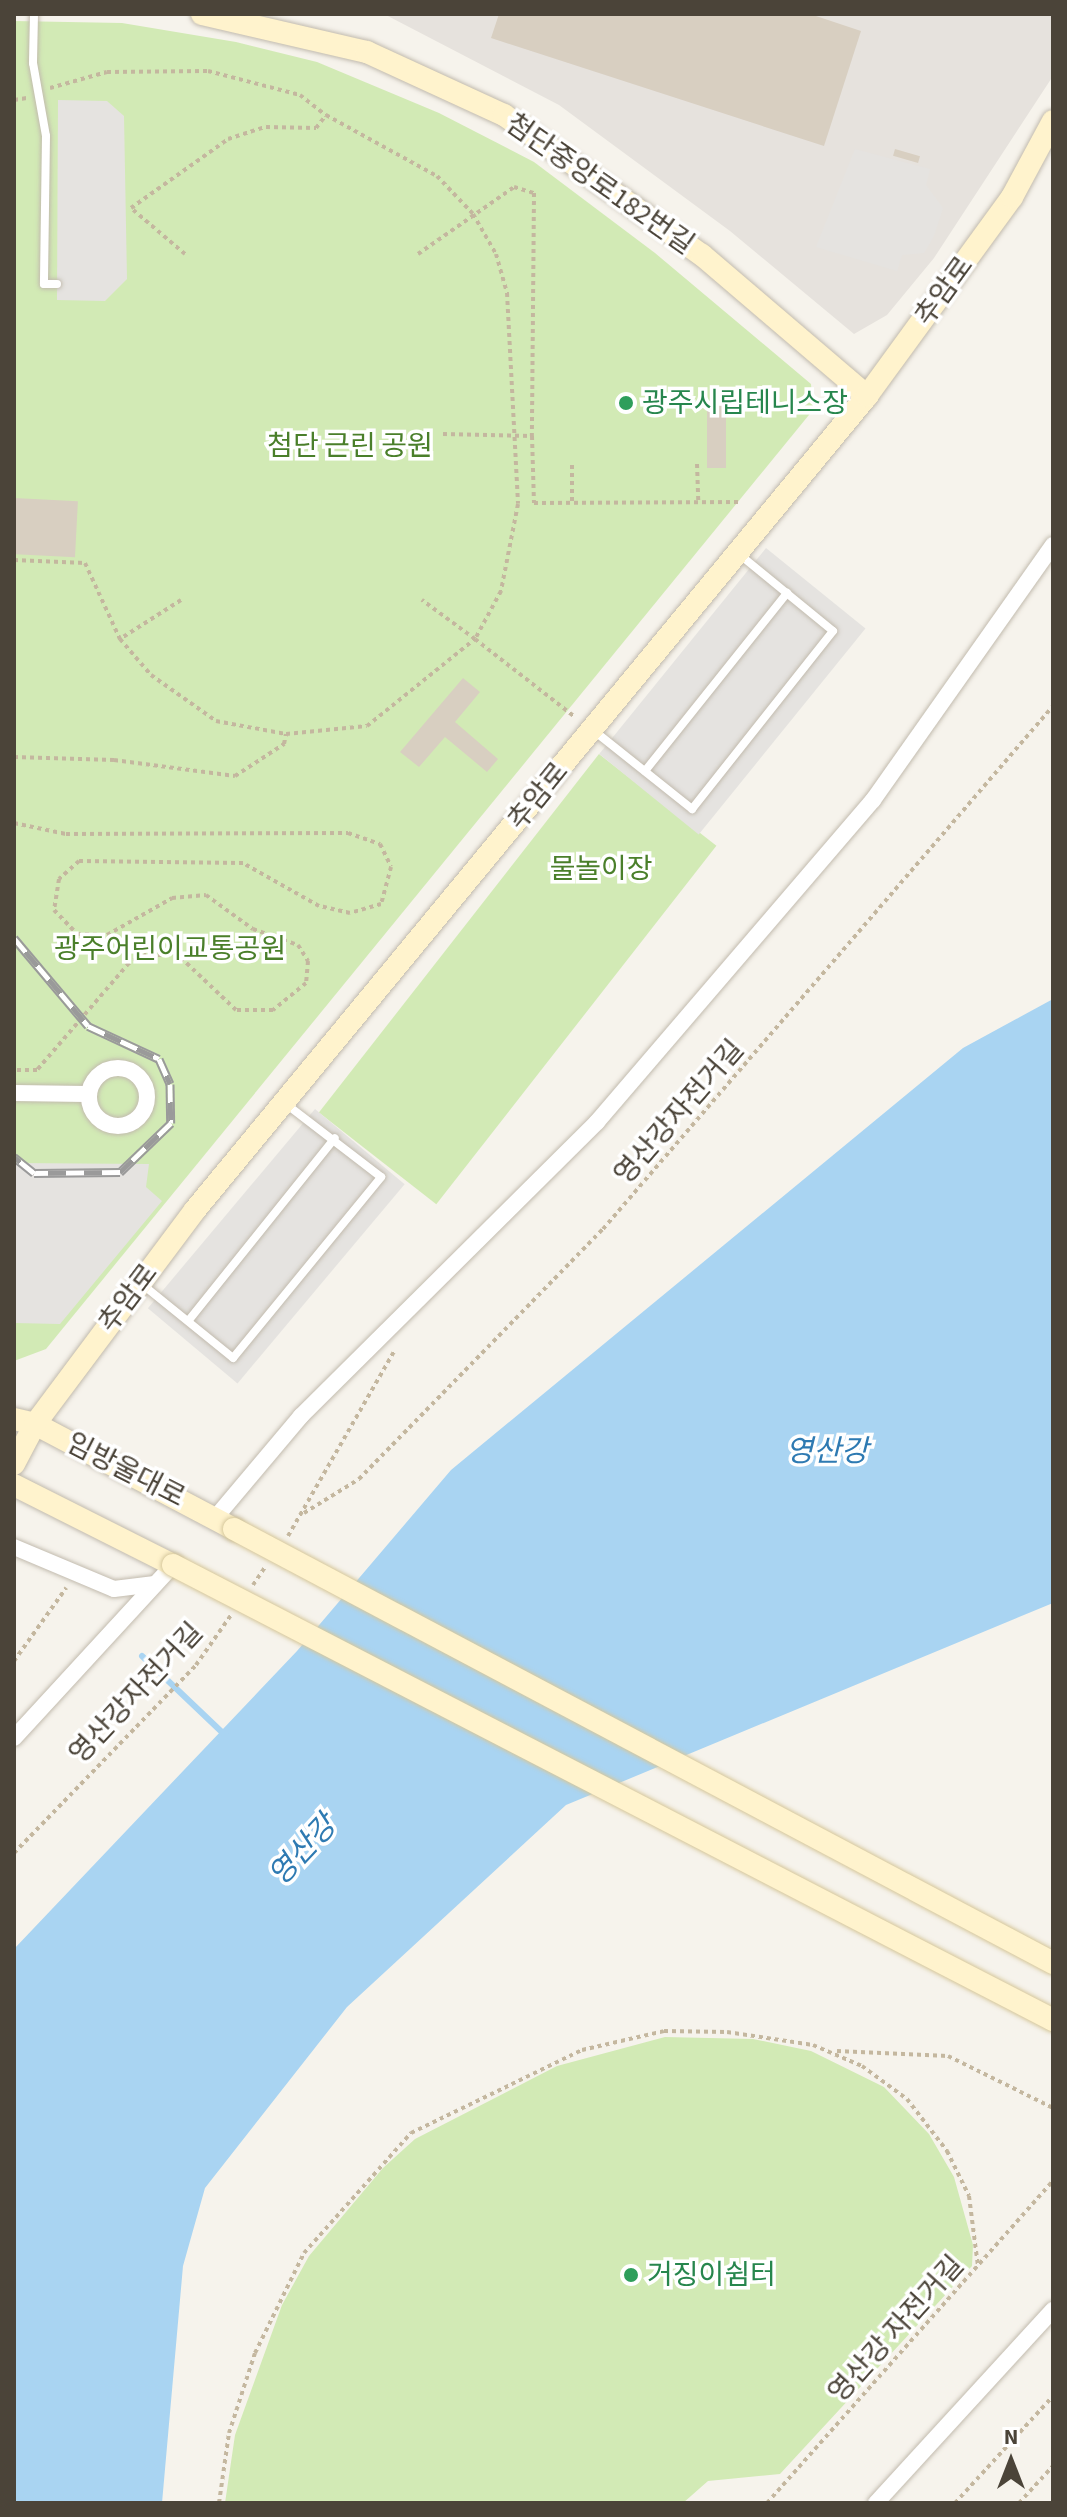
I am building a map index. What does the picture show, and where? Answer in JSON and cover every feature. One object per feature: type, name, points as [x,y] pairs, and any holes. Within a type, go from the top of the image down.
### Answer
[{"type":"street","name":"첨단중앙로182번길","points":[[202,14],[367,52],[504,115],[702,255],[867,396]]},
{"type":"street","name":"추암로","points":[[14,1464],[24,1421],[286,1104],[584,723],[867,396],[1012,197],[1053,121]]},
{"type":"street","points":[[225,1523],[301,1416],[607,1110],[873,800],[1053,545]]},
{"type":"street","points":[[14,1093],[86,1094]]},
{"type":"street","name":"임방울대로","points":[[24,1421],[225,1523],[1053,1963]]},
{"type":"street","points":[[14,1485],[1053,2020]]},
{"type":"street","points":[[14,1547],[114,1589],[155,1584]]},
{"type":"street","points":[[14,1738],[173,1565]]},
{"type":"street","points":[[876,2503],[1053,2310]]},
{"type":"lane","points":[[34,14],[36,94],[46,136],[44,284],[57,284]]},
{"type":"lane","points":[[584,723],[692,809],[833,631],[735,552]]},
{"type":"lane","points":[[645,771],[787,593]]},
{"type":"lane","points":[[139,1283],[233,1358],[381,1177],[335,1138],[286,1104]]},
{"type":"lane","points":[[189,1320],[335,1138]]},
{"type":"path","points":[[14,100],[107,72],[208,71],[300,95],[326,115],[437,176],[473,214],[496,254],[507,293],[515,436],[512,537],[501,591],[475,639],[367,726],[286,734],[216,721],[151,675],[120,639],[85,563],[14,560]]},
{"type":"path","points":[[185,254],[131,208],[228,139],[266,127],[316,128],[326,115]]},
{"type":"path","points":[[418,254],[514,187],[534,193],[534,503],[741,502]]},
{"type":"path","points":[[443,434],[532,436]]},
{"type":"path","points":[[697,464],[698,502]]},
{"type":"path","points":[[572,465],[572,503]]},
{"type":"path","points":[[120,639],[181,600]]},
{"type":"path","points":[[422,600],[584,723]]},
{"type":"path","name":"영산강자전거길","points":[[304,1513],[359,1479],[603,1229],[1053,706]]},
{"type":"path","points":[[14,757],[114,760],[235,776],[284,744],[286,734]]},
{"type":"path","points":[[14,823],[66,834],[348,833],[380,844],[391,867],[381,904],[350,913],[319,906],[243,863],[79,861],[59,879],[54,910],[77,934],[107,935],[172,898],[206,895],[253,929],[298,945],[308,961],[306,983],[273,1010],[236,1010],[194,964],[178,955],[144,955],[129,963],[37,1070],[14,1070]]},
{"type":"path","name":"영산강자전거길","points":[[286,1538],[304,1513],[400,1341]]},
{"type":"path","points":[[250,1589],[268,1564]]},
{"type":"path","points":[[14,1661],[74,1572]]},
{"type":"path","name":"영산강자전거길","points":[[14,1853],[196,1665],[241,1601]]},
{"type":"path","points":[[219,2503],[229,2433],[276,2302],[304,2253],[411,2133],[555,2061],[664,2031],[754,2033],[834,2051],[948,2056],[1053,2108]]},
{"type":"path","points":[[834,2051],[888,2081],[934,2130],[969,2196],[978,2266]]},
{"type":"path","name":"영산강 자전거길","points":[[767,2503],[1053,2181]]},
{"type":"path","points":[[955,2503],[1053,2396]]},
{"type":"path","points":[[1019,2503],[1053,2466]]},
{"type":"shaded area","points":[[384,14],[1053,14],[1053,76],[934,258],[887,315],[854,334],[730,231],[559,105]]},
{"type":"shaded area","points":[[58,100],[107,101],[124,116],[127,279],[105,301],[57,300]]},
{"type":"shaded area","points":[[855,149],[930,169],[926,185],[943,208],[934,236],[924,253],[902,255],[897,271],[816,247]]},
{"type":"shaded area","points":[[766,548],[865,629],[699,834],[599,754]]},
{"type":"shaded area","points":[[315,1109],[405,1184],[238,1383],[148,1308]]},
{"type":"shaded area","points":[[14,1163],[149,1164],[146,1187],[162,1201],[60,1324],[14,1323]]},
{"type":"green space","name":"첨단 근린 공원","points":[[14,21],[122,23],[236,42],[317,62],[439,113],[534,162],[655,253],[811,384],[813,410],[46,1349],[14,1361]]},
{"type":"green space","name":"물놀이장","points":[[599,754],[716,846],[436,1204],[319,1113]]},
{"type":"green space","name":"거징이쉼터","points":[[665,2037],[753,2039],[811,2051],[884,2087],[929,2134],[954,2177],[973,2245],[972,2266],[780,2474],[708,2481],[683,2503],[225,2503],[235,2435],[282,2305],[309,2256],[383,2168],[415,2139],[557,2066]]},
{"type":"water","name":"영산강","points":[[1053,999],[1053,1603],[566,1805],[347,2007],[205,2188],[183,2266],[162,2503],[14,2503],[14,1949],[297,1651],[451,1470],[963,1048]]},
{"type":"building","points":[[499,14],[810,14],[861,31],[824,146],[491,38]]},
{"type":"building","points":[[895,149],[920,156],[918,163],[893,156]]},
{"type":"building","points":[[707,405],[726,405],[726,468],[707,468]]},
{"type":"building","points":[[14,498],[78,501],[75,557],[14,554]]},
{"type":"building","points":[[463,678],[480,692],[455,722],[498,759],[487,772],[445,737],[419,767],[400,752]]},
{"type":"waterway","points":[[142,1656],[226,1736]]},
{"type":"railway","points":[[14,938],[88,1026],[159,1059],[170,1084],[171,1123],[120,1172],[34,1173],[14,1157]]},
{"type":"place","name":"광주시립테니스장","points":[[626,403]]},
{"type":"place","name":"거징이쉼터","points":[[631,2275]]},
{"type":"park label","name":"광주어린이교통공원","points":[[170,949]]}]
